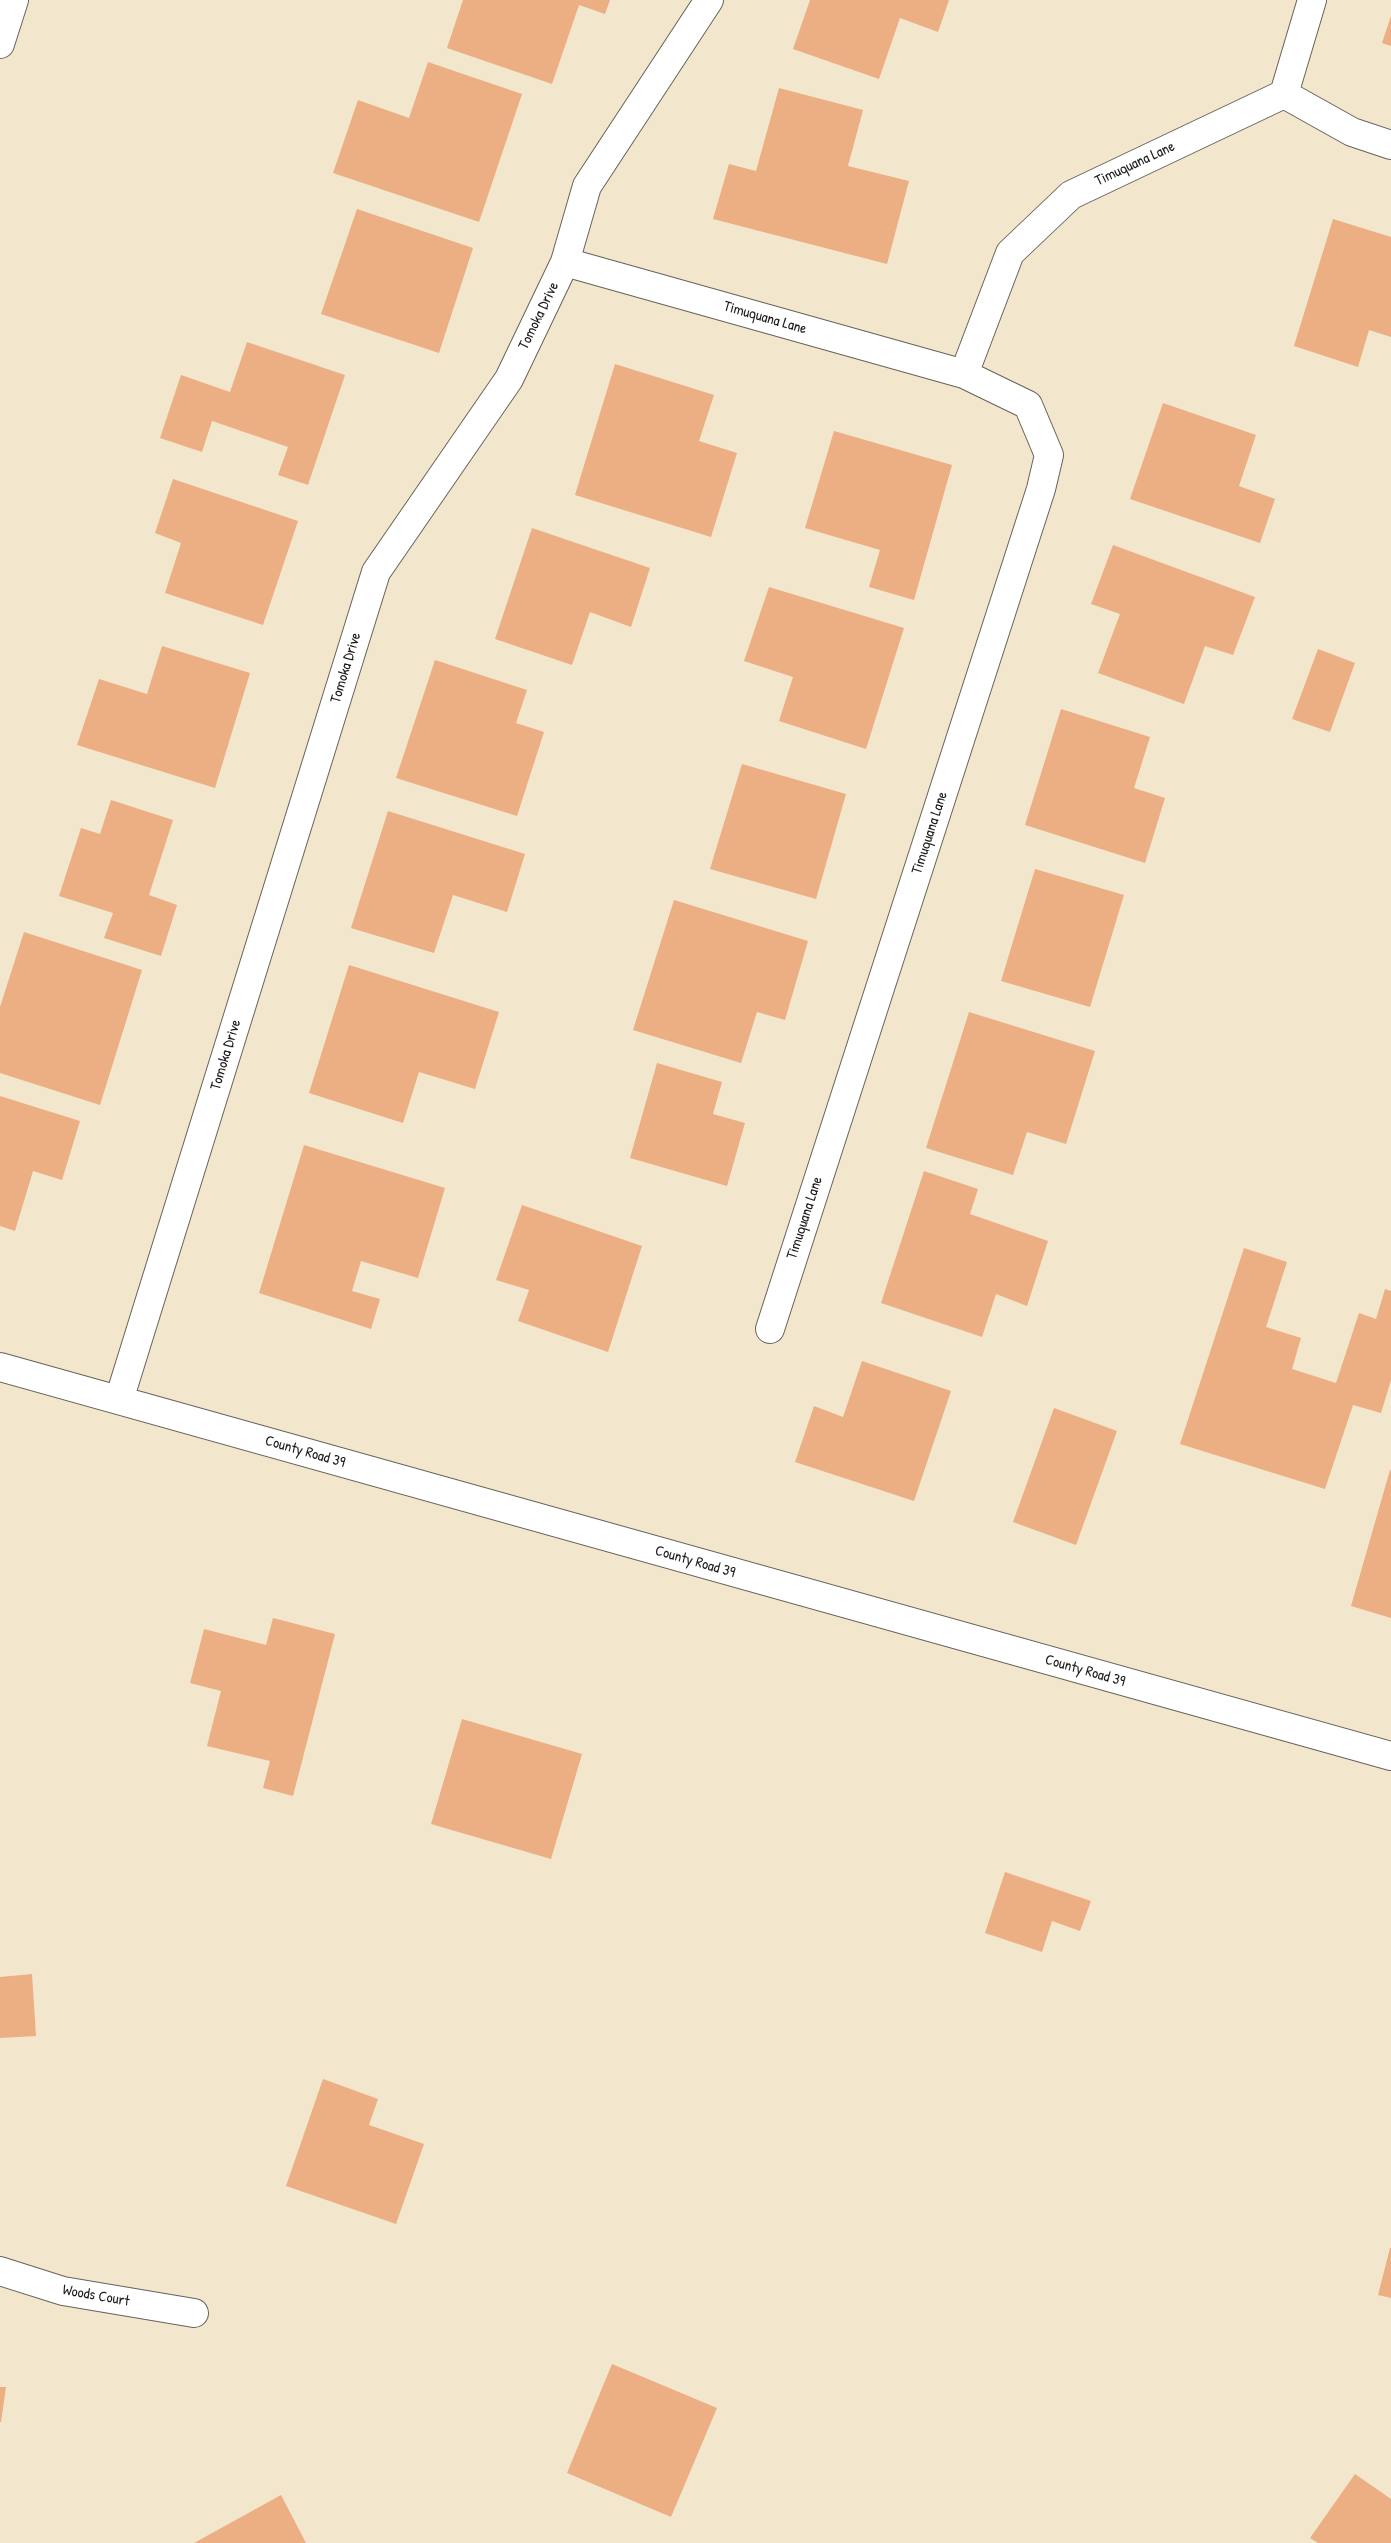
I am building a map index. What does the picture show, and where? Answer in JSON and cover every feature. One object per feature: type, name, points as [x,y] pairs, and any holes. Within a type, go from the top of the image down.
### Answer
[{"type":"street","points":[[0,44],[14,0]]},
{"type":"street","name":"Tomoka Drive","points":[[119,1400],[376,572],[509,379],[565,262],[587,186],[709,0]]},
{"type":"street","points":[[1312,0],[1284,94],[1352,132],[1391,145]]},
{"type":"street","name":"Timuquana Lane","points":[[964,374],[1010,253],[1071,195],[1284,94]]},
{"type":"street","name":"Timuquana Lane","points":[[565,262],[964,374],[1028,406],[1049,455],[1041,489],[770,1329]]},
{"type":"street","name":"County Road 39","points":[[0,1367],[1391,1756]]},
{"type":"street","name":"Woods Court","points":[[0,2271],[63,2291],[194,2313]]},
{"type":"building","points":[[463,0],[610,0],[605,14],[579,5],[552,84],[447,48]]},
{"type":"building","points":[[810,0],[949,0],[938,32],[900,18],[879,79],[793,49]]},
{"type":"building","points":[[1391,16],[1391,46],[1382,43]]},
{"type":"building","points":[[428,62],[522,94],[479,222],[333,173],[358,100],[409,118]]},
{"type":"building","points":[[779,88],[863,110],[848,166],[909,181],[887,264],[713,219],[729,164],[756,171]]},
{"type":"building","points":[[357,209],[473,248],[439,353],[321,314]]},
{"type":"building","points":[[1333,219],[1391,237],[1391,337],[1369,330],[1358,367],[1294,346]]},
{"type":"building","points":[[247,342],[345,375],[308,485],[278,475],[288,447],[212,421],[202,452],[160,438],[181,375],[230,392]]},
{"type":"building","points":[[615,364],[714,395],[699,441],[737,453],[711,537],[575,495]]},
{"type":"building","points":[[1163,403],[1256,435],[1239,486],[1275,499],[1260,543],[1130,499]]},
{"type":"building","points":[[834,431],[952,465],[914,600],[869,587],[880,550],[805,528]]},
{"type":"building","points":[[173,479],[298,521],[263,625],[165,593],[181,543],[155,533]]},
{"type":"building","points":[[532,528],[650,568],[631,627],[590,612],[572,665],[495,639]]},
{"type":"building","points":[[1113,545],[1255,597],[1233,655],[1205,646],[1184,704],[1098,673],[1120,614],[1091,604]]},
{"type":"building","points":[[769,587],[904,628],[866,749],[779,721],[793,677],[744,661]]},
{"type":"building","points":[[162,646],[250,673],[215,788],[77,745],[99,679],[147,694]]},
{"type":"building","points":[[1318,649],[1355,663],[1330,732],[1292,719]]},
{"type":"building","points":[[435,660],[527,690],[516,723],[544,732],[517,816],[396,778]]},
{"type":"building","points":[[1061,709],[1150,737],[1134,788],[1165,798],[1145,863],[1025,825]]},
{"type":"building","points":[[742,764],[846,794],[816,899],[710,869]]},
{"type":"building","points":[[111,800],[173,820],[149,895],[177,905],[161,956],[104,938],[113,913],[59,896],[81,828],[100,834]]},
{"type":"building","points":[[388,811],[525,854],[507,912],[453,895],[434,953],[351,928]]},
{"type":"building","points":[[1035,869],[1124,895],[1090,1007],[1001,981]]},
{"type":"building","points":[[674,900],[808,941],[785,1020],[757,1012],[741,1063],[633,1030]]},
{"type":"building","points":[[24,932],[142,970],[100,1105],[0,1073],[0,1007]]},
{"type":"building","points":[[349,965],[499,1012],[475,1089],[419,1072],[403,1123],[309,1093]]},
{"type":"building","points":[[969,1012],[1095,1051],[1066,1144],[1027,1132],[1013,1175],[926,1148]]},
{"type":"building","points":[[657,1063],[722,1082],[713,1114],[745,1123],[727,1186],[630,1158]]},
{"type":"building","points":[[0,1096],[80,1121],[62,1180],[33,1171],[15,1231],[0,1226]]},
{"type":"building","points":[[304,1145],[445,1188],[418,1278],[361,1261],[352,1291],[380,1299],[371,1329],[259,1293]]},
{"type":"building","points":[[924,1171],[978,1189],[970,1214],[1048,1241],[1027,1306],[996,1294],[982,1337],[881,1303]]},
{"type":"building","points":[[522,1205],[642,1246],[608,1352],[518,1321],[529,1290],[496,1280]]},
{"type":"building","points":[[1244,1248],[1287,1262],[1266,1327],[1301,1338],[1292,1369],[1336,1383],[1359,1313],[1376,1319],[1385,1289],[1391,1291],[1391,1380],[1381,1413],[1353,1405],[1325,1489],[1180,1444]]},
{"type":"building","points":[[862,1361],[951,1391],[914,1501],[795,1462],[814,1406],[843,1417]]},
{"type":"building","points":[[1054,1408],[1117,1431],[1076,1545],[1013,1522]]},
{"type":"building","points":[[1391,1470],[1391,1618],[1351,1606]]},
{"type":"building","points":[[273,1618],[335,1634],[293,1796],[263,1788],[270,1761],[207,1746],[221,1691],[190,1683],[204,1629],[266,1645]]},
{"type":"building","points":[[462,1719],[582,1754],[551,1859],[431,1824]]},
{"type":"building","points":[[1005,1872],[1091,1901],[1080,1931],[1052,1921],[1042,1952],[985,1933]]},
{"type":"building","points":[[32,1974],[36,2036],[0,2038],[0,1977]]},
{"type":"building","points":[[323,2079],[378,2099],[369,2125],[424,2144],[396,2224],[286,2186]]},
{"type":"building","points":[[1391,2248],[1391,2298],[1378,2295]]},
{"type":"building","points":[[612,2364],[717,2408],[671,2517],[567,2473]]},
{"type":"building","points":[[0,2387],[6,2387],[1,2422],[0,2422]]},
{"type":"building","points":[[1355,2474],[1391,2499],[1391,2543],[1318,2543],[1310,2538]]},
{"type":"building","points":[[281,2495],[306,2543],[194,2543]]}]
